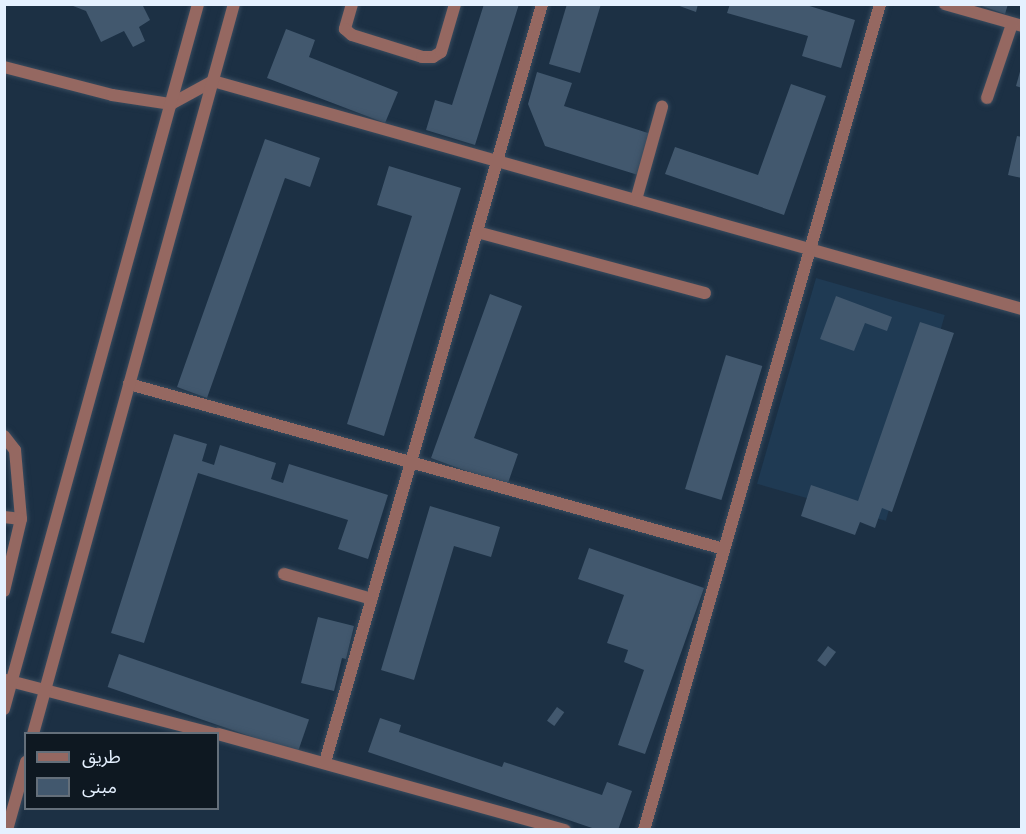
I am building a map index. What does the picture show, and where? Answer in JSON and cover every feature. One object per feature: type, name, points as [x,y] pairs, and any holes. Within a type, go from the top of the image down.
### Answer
[{"type":"street","points":[[4,709],[8,681],[198,4]]},
{"type":"street","points":[[34,732],[234,4]]},
{"type":"street","points":[[352,4],[345,29],[352,35],[422,57],[433,57],[441,52],[455,4]]},
{"type":"street","points":[[325,762],[542,4]]},
{"type":"street","points":[[644,830],[880,4]]},
{"type":"street","points":[[945,4],[1017,25],[987,98]]},
{"type":"street","points":[[4,66],[112,95],[171,104],[213,81],[1022,309]]},
{"type":"street","points":[[636,200],[662,107]]},
{"type":"street","points":[[477,232],[705,293]]},
{"type":"street","points":[[129,384],[724,549]]},
{"type":"street","points":[[4,436],[15,450],[21,519],[4,591]]},
{"type":"street","points":[[4,517],[21,519]]},
{"type":"street","points":[[284,574],[372,599]]},
{"type":"street","points":[[8,681],[208,732]]},
{"type":"street","points":[[219,735],[325,762],[565,830]]},
{"type":"street","points":[[7,830],[24,769]]},
{"type":"shaded area","points":[[816,278],[945,315],[886,521],[757,484]]},
{"type":"building","points":[[68,4],[142,4],[150,20],[139,27],[145,41],[133,47],[124,31],[101,42],[86,11]]},
{"type":"building","points":[[484,4],[519,4],[475,145],[426,130],[435,100],[452,105]]},
{"type":"building","points":[[567,4],[601,4],[580,73],[549,64]]},
{"type":"building","points":[[674,4],[698,4],[696,12]]},
{"type":"building","points":[[730,4],[803,4],[855,20],[841,68],[802,56],[808,36],[727,13]]},
{"type":"building","points":[[976,4],[1008,4],[1005,14]]},
{"type":"building","points":[[286,29],[315,40],[309,57],[398,92],[385,123],[267,78]]},
{"type":"building","points":[[1022,68],[1022,88],[1016,86]]},
{"type":"building","points":[[537,72],[572,83],[564,106],[651,134],[638,175],[545,146],[528,104]]},
{"type":"building","points":[[791,84],[826,96],[784,215],[665,174],[675,147],[758,175]]},
{"type":"building","points":[[1017,136],[1022,137],[1022,178],[1008,175]]},
{"type":"building","points":[[265,139],[320,158],[310,187],[285,178],[207,398],[177,387]]},
{"type":"building","points":[[389,166],[461,188],[384,436],[347,424],[412,216],[377,205]]},
{"type":"building","points":[[490,294],[522,306],[474,438],[518,454],[507,486],[431,458]]},
{"type":"building","points":[[836,296],[892,317],[887,331],[865,323],[854,351],[820,339]]},
{"type":"building","points":[[920,322],[954,333],[892,512],[882,508],[875,528],[860,522],[855,535],[801,516],[811,485],[858,501]]},
{"type":"building","points":[[726,355],[762,366],[721,500],[685,489]]},
{"type":"building","points":[[174,434],[207,444],[202,461],[214,465],[220,445],[276,463],[271,479],[283,483],[289,464],[388,495],[368,559],[338,549],[348,520],[198,473],[144,643],[111,633]]},
{"type":"building","points":[[430,506],[500,527],[491,557],[454,546],[414,680],[381,670]]},
{"type":"building","points":[[589,548],[704,588],[645,754],[618,745],[644,670],[624,662],[628,650],[607,643],[624,595],[578,579]]},
{"type":"building","points":[[318,617],[354,626],[346,659],[342,658],[334,691],[301,683]]},
{"type":"building","points":[[828,646],[836,652],[825,666],[817,660]]},
{"type":"building","points":[[119,654],[309,719],[298,753],[108,687]]},
{"type":"building","points":[[557,707],[564,712],[554,726],[547,721]]},
{"type":"building","points":[[380,718],[401,725],[399,732],[502,767],[504,762],[602,795],[607,782],[632,791],[618,830],[598,830],[368,752]]}]
